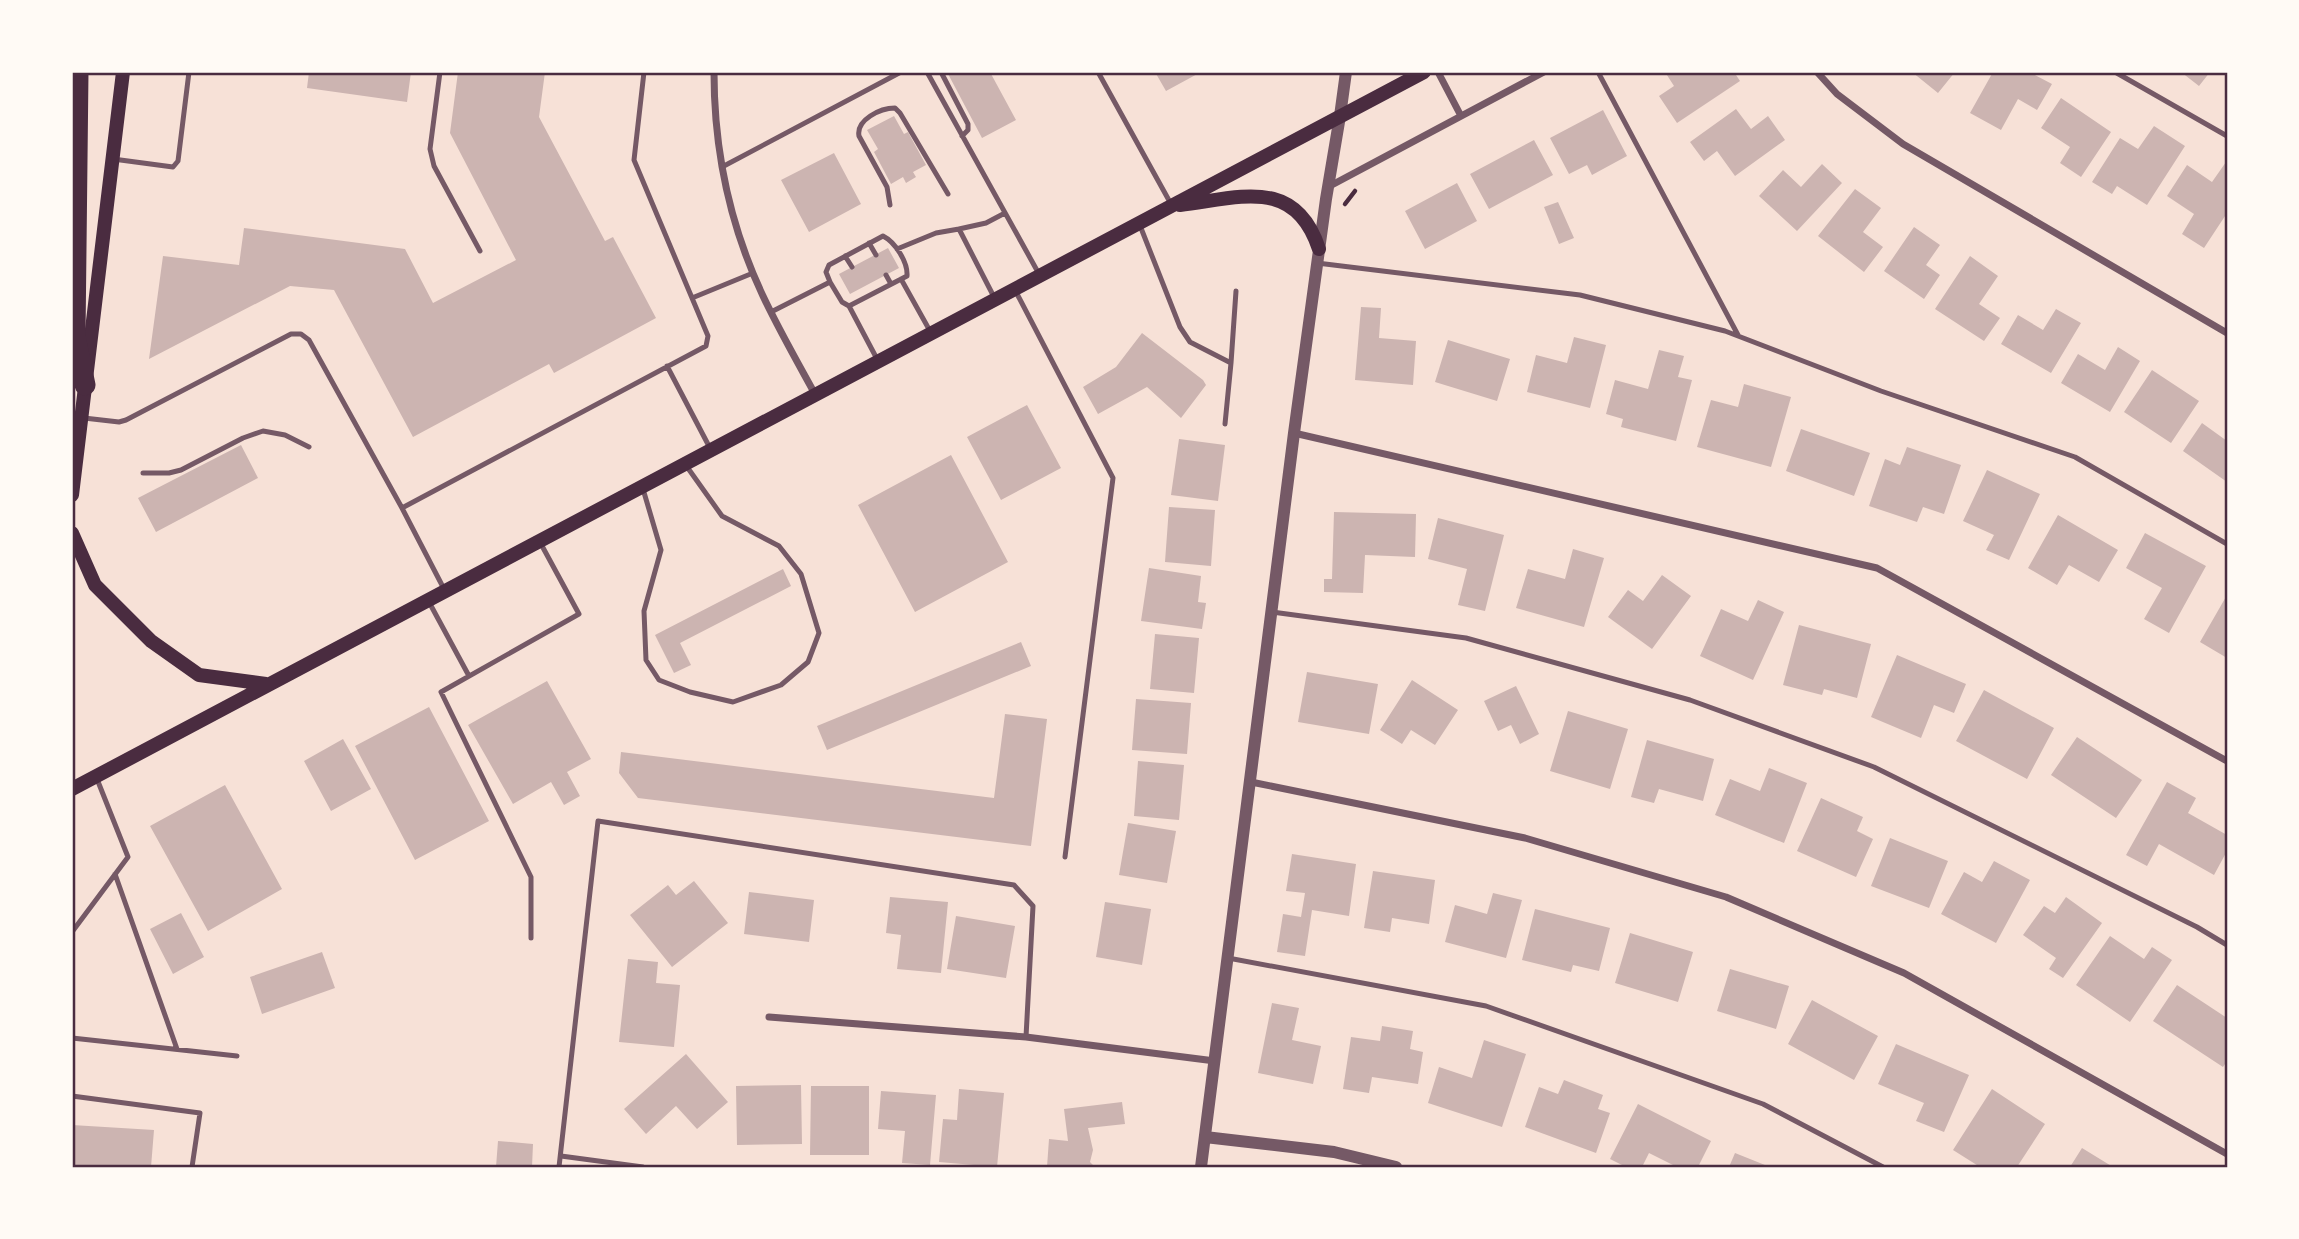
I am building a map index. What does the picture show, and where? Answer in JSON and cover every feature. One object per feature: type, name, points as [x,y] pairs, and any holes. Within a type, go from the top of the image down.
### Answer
[{"type":"highway","points":[[78,72],[75,336],[85,385]]},
{"type":"main road","points":[[72,495],[123,72]]},
{"type":"main road","points":[[72,789],[1424,72]]},
{"type":"main road","points":[[1172,206],[1262,196],[1278,200],[1300,213],[1312,229],[1318,256]]},
{"type":"main road","points":[[72,533],[95,584],[150,641],[199,675],[266,684]]},
{"type":"street","points":[[714,72],[717,129],[731,208],[753,273],[816,396]]},
{"type":"street","points":[[1201,1167],[1294,433],[1346,72]]},
{"type":"street","points":[[1438,72],[1461,116]]},
{"type":"street","points":[[1328,187],[1544,72]]},
{"type":"street","points":[[1817,72],[1838,94],[1903,145],[2227,333]]},
{"type":"street","points":[[1294,433],[1877,568],[2227,761]]},
{"type":"street","points":[[1251,782],[1525,838],[1726,897],[1904,973],[2227,1154]]},
{"type":"street","points":[[769,1017],[1026,1037],[1216,1061]]},
{"type":"street","points":[[1205,1137],[1334,1152],[1396,1167]]},
{"type":"lane","points":[[112,159],[173,167],[178,161],[190,72]]},
{"type":"lane","points":[[440,72],[430,149],[434,166],[480,251]]},
{"type":"lane","points":[[401,508],[706,346],[708,336],[634,160],[644,72]]},
{"type":"lane","points":[[722,167],[901,72]]},
{"type":"lane","points":[[927,72],[1040,276]]},
{"type":"lane","points":[[941,72],[968,124],[968,130],[962,136]]},
{"type":"lane","points":[[1098,72],[1172,206]]},
{"type":"lane","points":[[1598,72],[1738,336]]},
{"type":"lane","points":[[2115,72],[2227,136]]},
{"type":"lane","points":[[890,205],[887,187],[859,136],[858,129],[861,122],[888,108],[895,108],[900,113],[948,194]]},
{"type":"lane","points":[[897,249],[936,233],[986,223],[1005,213]]},
{"type":"lane","points":[[1139,223],[1180,327],[1190,342],[1231,363]]},
{"type":"lane","points":[[959,229],[996,300]]},
{"type":"lane","points":[[849,306],[906,276],[907,269],[891,240],[883,236],[829,265],[826,272],[842,302],[849,306],[878,362]]},
{"type":"lane","points":[[869,243],[876,255]]},
{"type":"lane","points":[[845,256],[852,267]]},
{"type":"lane","points":[[1318,256],[1580,295],[1725,331],[1881,391],[2075,457],[2227,544]]},
{"type":"lane","points":[[692,298],[753,273]]},
{"type":"lane","points":[[886,275],[891,284]]},
{"type":"lane","points":[[901,279],[932,334]]},
{"type":"lane","points":[[771,312],[830,282]]},
{"type":"lane","points":[[862,288],[867,297]]},
{"type":"lane","points":[[1015,290],[1112,478],[1065,857]]},
{"type":"lane","points":[[1225,425],[1236,291]]},
{"type":"lane","points":[[82,418],[119,422],[127,420],[291,334],[301,334],[309,340],[316,352],[445,590]]},
{"type":"lane","points":[[667,366],[711,451]]},
{"type":"lane","points":[[143,474],[181,470],[243,438],[263,431],[285,435],[309,447]]},
{"type":"lane","points":[[642,486],[661,550],[644,611],[646,660],[659,680],[690,692],[733,702],[781,685],[808,662],[819,633],[801,574],[779,546],[722,516],[685,464]]},
{"type":"lane","points":[[531,938],[531,877],[441,692],[579,614],[539,541]]},
{"type":"lane","points":[[427,599],[468,676]]},
{"type":"lane","points":[[1272,612],[1466,638],[1690,700],[1874,767],[2197,927],[2227,945]]},
{"type":"lane","points":[[72,932],[128,857],[96,776]]},
{"type":"lane","points":[[559,1167],[598,821],[1014,885],[1033,906],[1026,1037]]},
{"type":"lane","points":[[115,874],[177,1049]]},
{"type":"lane","points":[[1227,958],[1486,1006],[1763,1104],[1883,1167]]},
{"type":"lane","points":[[72,1038],[237,1056]]},
{"type":"lane","points":[[72,1096],[200,1113],[192,1167]]},
{"type":"lane","points":[[561,1156],[643,1167]]},
{"type":"building","points":[[309,72],[411,72],[407,102],[307,88]]},
{"type":"building","points":[[458,72],[545,72],[539,117],[605,241],[613,237],[656,318],[554,373],[549,364],[413,437],[334,290],[290,286],[149,359],[163,256],[239,265],[244,228],[405,249],[433,303],[516,260],[450,133]]},
{"type":"building","points":[[947,72],[990,72],[1016,120],[982,138]]},
{"type":"building","points":[[1155,72],[1201,72],[1166,91]]},
{"type":"building","points":[[1665,72],[1734,72],[1740,81],[1677,123],[1659,96],[1674,86]]},
{"type":"building","points":[[1912,72],[1955,72],[1938,93]]},
{"type":"building","points":[[1993,72],[2029,72],[2052,84],[2037,110],[2018,99],[2001,130],[1970,113]]},
{"type":"building","points":[[2181,72],[2210,72],[2199,86]]},
{"type":"building","points":[[2061,98],[2111,132],[2081,177],[2060,163],[2070,147],[2041,128]]},
{"type":"building","points":[[1736,109],[1751,129],[1768,116],[1785,140],[1735,176],[1717,151],[1704,161],[1690,142]]},
{"type":"building","points":[[1603,110],[1627,156],[1592,175],[1587,165],[1569,174],[1550,138]]},
{"type":"building","points":[[894,116],[904,134],[908,132],[926,165],[913,172],[916,177],[906,183],[903,177],[891,184],[874,152],[878,149],[867,130]]},
{"type":"building","points":[[2154,126],[2185,146],[2147,205],[2117,186],[2112,194],[2092,182],[2120,138],[2138,149]]},
{"type":"building","points":[[1534,140],[1553,175],[1489,209],[1470,174]]},
{"type":"building","points":[[834,153],[861,204],[809,232],[781,180]]},
{"type":"building","points":[[2226,162],[2227,213],[2204,248],[2182,234],[2194,214],[2167,196],[2187,165],[2212,182]]},
{"type":"building","points":[[1822,164],[1842,183],[1797,231],[1759,196],[1783,170],[1801,187]]},
{"type":"building","points":[[1457,183],[1477,221],[1425,249],[1405,211]]},
{"type":"building","points":[[1855,189],[1881,208],[1863,232],[1883,247],[1864,272],[1818,236]]},
{"type":"building","points":[[1558,202],[1574,238],[1559,244],[1544,207]]},
{"type":"building","points":[[1914,227],[1940,245],[1926,265],[1940,275],[1924,299],[1884,271]]},
{"type":"building","points":[[888,248],[899,268],[850,294],[839,274]]},
{"type":"building","points":[[1970,256],[1998,276],[1979,304],[2000,318],[1984,341],[1935,309]]},
{"type":"building","points":[[1361,307],[1381,308],[1379,338],[1416,341],[1413,385],[1355,380]]},
{"type":"building","points":[[2056,309],[2081,323],[2051,373],[2001,344],[2018,315],[2043,330]]},
{"type":"building","points":[[1142,333],[1206,385],[1181,418],[1147,387],[1098,414],[1083,387],[1116,367]]},
{"type":"building","points":[[1574,337],[1606,345],[1590,408],[1527,392],[1536,355],[1567,363]]},
{"type":"building","points":[[1448,340],[1510,359],[1497,401],[1435,382]]},
{"type":"building","points":[[2118,347],[2140,361],[2110,412],[2061,383],[2078,354],[2105,370]]},
{"type":"building","points":[[1659,350],[1684,356],[1678,377],[1692,380],[1676,441],[1621,427],[1623,419],[1606,414],[1615,380],[1648,389]]},
{"type":"building","points":[[2152,370],[2199,401],[2171,443],[2124,412]]},
{"type":"building","points":[[1744,384],[1791,397],[1771,467],[1697,447],[1711,400],[1738,407]]},
{"type":"building","points":[[1027,405],[1061,468],[1001,500],[967,437]]},
{"type":"building","points":[[2202,423],[2227,441],[2227,482],[2183,451]]},
{"type":"building","points":[[1801,429],[1870,453],[1854,496],[1786,471]]},
{"type":"building","points":[[1179,439],[1225,445],[1218,501],[1171,495]]},
{"type":"building","points":[[241,445],[258,478],[156,532],[138,498]]},
{"type":"building","points":[[1907,447],[1961,465],[1944,514],[1923,507],[1917,522],[1869,506],[1885,459],[1900,465]]},
{"type":"building","points":[[951,455],[1008,562],[915,612],[858,505]]},
{"type":"building","points":[[1987,470],[2040,494],[2009,560],[1986,550],[1994,535],[1963,521]]},
{"type":"building","points":[[1169,507],[1215,510],[1211,566],[1165,562]]},
{"type":"building","points":[[1334,512],[1416,514],[1415,557],[1365,555],[1363,593],[1324,592],[1324,579],[1332,579]]},
{"type":"building","points":[[2058,515],[2118,550],[2099,582],[2069,565],[2057,585],[2028,568]]},
{"type":"building","points":[[1438,518],[1504,535],[1485,611],[1458,605],[1467,569],[1428,559]]},
{"type":"building","points":[[2145,533],[2206,566],[2169,633],[2144,619],[2162,588],[2126,568]]},
{"type":"building","points":[[1573,549],[1604,558],[1584,627],[1516,608],[1528,569],[1565,579]]},
{"type":"building","points":[[1149,568],[1201,576],[1198,602],[1206,603],[1202,629],[1141,621]]},
{"type":"building","points":[[783,569],[791,586],[680,643],[691,665],[674,673],[655,635]]},
{"type":"building","points":[[1662,575],[1691,596],[1652,649],[1608,617],[1628,590],[1643,601]]},
{"type":"building","points":[[2227,595],[2227,658],[2200,642]]},
{"type":"building","points":[[1758,600],[1784,612],[1753,680],[1700,656],[1721,609],[1748,621]]},
{"type":"building","points":[[1799,625],[1871,644],[1857,698],[1824,689],[1822,695],[1783,685]]},
{"type":"building","points":[[1155,634],[1199,638],[1194,693],[1150,689]]},
{"type":"building","points":[[1021,642],[1031,666],[827,750],[817,726]]},
{"type":"building","points":[[1897,655],[1966,684],[1954,713],[1934,705],[1921,738],[1871,717]]},
{"type":"building","points":[[1307,672],[1378,684],[1369,734],[1298,722]]},
{"type":"building","points":[[1412,680],[1458,710],[1435,745],[1411,730],[1402,744],[1380,730]]},
{"type":"building","points":[[547,681],[591,759],[567,772],[580,796],[564,805],[551,782],[513,804],[468,725]]},
{"type":"building","points":[[1516,686],[1539,734],[1520,744],[1511,725],[1498,731],[1484,701]]},
{"type":"building","points":[[1984,690],[2054,728],[2027,779],[1956,741]]},
{"type":"building","points":[[1136,699],[1191,703],[1187,754],[1132,750]]},
{"type":"building","points":[[429,707],[489,821],[415,860],[355,746]]},
{"type":"building","points":[[1568,711],[1628,729],[1610,789],[1550,771]]},
{"type":"building","points":[[1005,714],[1047,719],[1031,846],[638,798],[619,773],[621,752],[994,798]]},
{"type":"building","points":[[2077,737],[2142,780],[2116,818],[2051,775]]},
{"type":"building","points":[[343,739],[371,789],[331,811],[304,761]]},
{"type":"building","points":[[1647,740],[1714,759],[1703,801],[1659,789],[1654,803],[1631,797]]},
{"type":"building","points":[[1138,761],[1184,765],[1179,820],[1134,816]]},
{"type":"building","points":[[1769,768],[1807,783],[1784,843],[1715,815],[1730,779],[1760,791]]},
{"type":"building","points":[[2167,782],[2196,798],[2188,813],[2227,835],[2227,851],[2214,875],[2159,844],[2147,866],[2126,855]]},
{"type":"building","points":[[225,785],[282,889],[208,931],[150,826]]},
{"type":"building","points":[[1821,798],[1863,817],[1857,831],[1873,839],[1856,877],[1797,851]]},
{"type":"building","points":[[1128,823],[1176,831],[1167,883],[1119,875]]},
{"type":"building","points":[[1890,838],[1948,861],[1929,908],[1871,886]]},
{"type":"building","points":[[1292,854],[1356,864],[1349,916],[1312,910],[1305,956],[1277,952],[1283,914],[1301,917],[1305,893],[1286,891]]},
{"type":"building","points":[[1994,861],[2030,880],[1996,943],[1941,914],[1964,872],[1982,882]]},
{"type":"building","points":[[1373,871],[1435,880],[1429,924],[1392,918],[1390,932],[1364,928]]},
{"type":"building","points":[[694,881],[728,923],[672,967],[630,915],[668,885],[676,895]]},
{"type":"building","points":[[749,892],[814,900],[809,942],[744,934]]},
{"type":"building","points":[[1493,893],[1522,900],[1506,958],[1445,942],[1455,905],[1487,914]]},
{"type":"building","points":[[890,897],[948,902],[941,973],[897,969],[901,935],[886,933]]},
{"type":"building","points":[[2066,897],[2102,923],[2063,978],[2049,969],[2056,958],[2023,935],[2044,906],[2055,913]]},
{"type":"building","points":[[1105,902],[1151,909],[1142,965],[1096,957]]},
{"type":"building","points":[[1535,909],[1610,928],[1599,971],[1573,965],[1571,972],[1522,960]]},
{"type":"building","points":[[181,913],[204,957],[173,974],[150,929]]},
{"type":"building","points":[[956,916],[1015,926],[1006,978],[947,969]]},
{"type":"building","points":[[1630,933],[1693,952],[1678,1002],[1615,983]]},
{"type":"building","points":[[2110,936],[2144,959],[2152,947],[2172,960],[2130,1022],[2076,985]]},
{"type":"building","points":[[322,952],[335,988],[262,1014],[250,977]]},
{"type":"building","points":[[628,959],[658,962],[656,983],[680,985],[674,1047],[619,1042]]},
{"type":"building","points":[[1730,969],[1789,986],[1776,1029],[1717,1011]]},
{"type":"building","points":[[2177,985],[2227,1018],[2227,1061],[2223,1067],[2153,1021]]},
{"type":"building","points":[[1812,1000],[1878,1036],[1854,1080],[1788,1044]]},
{"type":"building","points":[[1272,1003],[1299,1008],[1292,1040],[1321,1046],[1313,1084],[1258,1073]]},
{"type":"building","points":[[1382,1026],[1413,1031],[1410,1049],[1423,1052],[1418,1084],[1372,1077],[1369,1093],[1343,1089],[1351,1037],[1380,1041]]},
{"type":"building","points":[[1484,1040],[1526,1054],[1502,1127],[1428,1103],[1439,1067],[1472,1078]]},
{"type":"building","points":[[1896,1044],[1969,1075],[1944,1132],[1916,1121],[1924,1103],[1878,1084]]},
{"type":"building","points":[[686,1054],[728,1102],[697,1129],[676,1106],[646,1134],[624,1109]]},
{"type":"building","points":[[1564,1080],[1603,1095],[1598,1109],[1610,1113],[1596,1153],[1525,1127],[1539,1087],[1558,1094]]},
{"type":"building","points":[[801,1085],[802,1144],[737,1145],[736,1086]]},
{"type":"building","points":[[811,1086],[869,1086],[869,1155],[810,1155]]},
{"type":"building","points":[[959,1089],[1004,1093],[997,1167],[939,1162],[943,1119],[957,1120]]},
{"type":"building","points":[[1992,1089],[2045,1124],[2017,1167],[1980,1167],[1953,1150]]},
{"type":"building","points":[[881,1091],[936,1095],[930,1165],[902,1163],[905,1131],[878,1129]]},
{"type":"building","points":[[1122,1102],[1125,1124],[1088,1128],[1093,1150],[1090,1162],[1095,1167],[1047,1167],[1049,1139],[1068,1141],[1064,1109]]},
{"type":"building","points":[[1638,1104],[1711,1141],[1698,1167],[1677,1167],[1649,1153],[1642,1167],[1626,1167],[1610,1159]]},
{"type":"building","points":[[72,1125],[154,1130],[151,1167],[72,1167]]},
{"type":"building","points":[[498,1141],[533,1144],[532,1167],[496,1167]]},
{"type":"building","points":[[2082,1148],[2113,1167],[2070,1167]]},
{"type":"building","points":[[1735,1153],[1770,1167],[1729,1167]]}]
